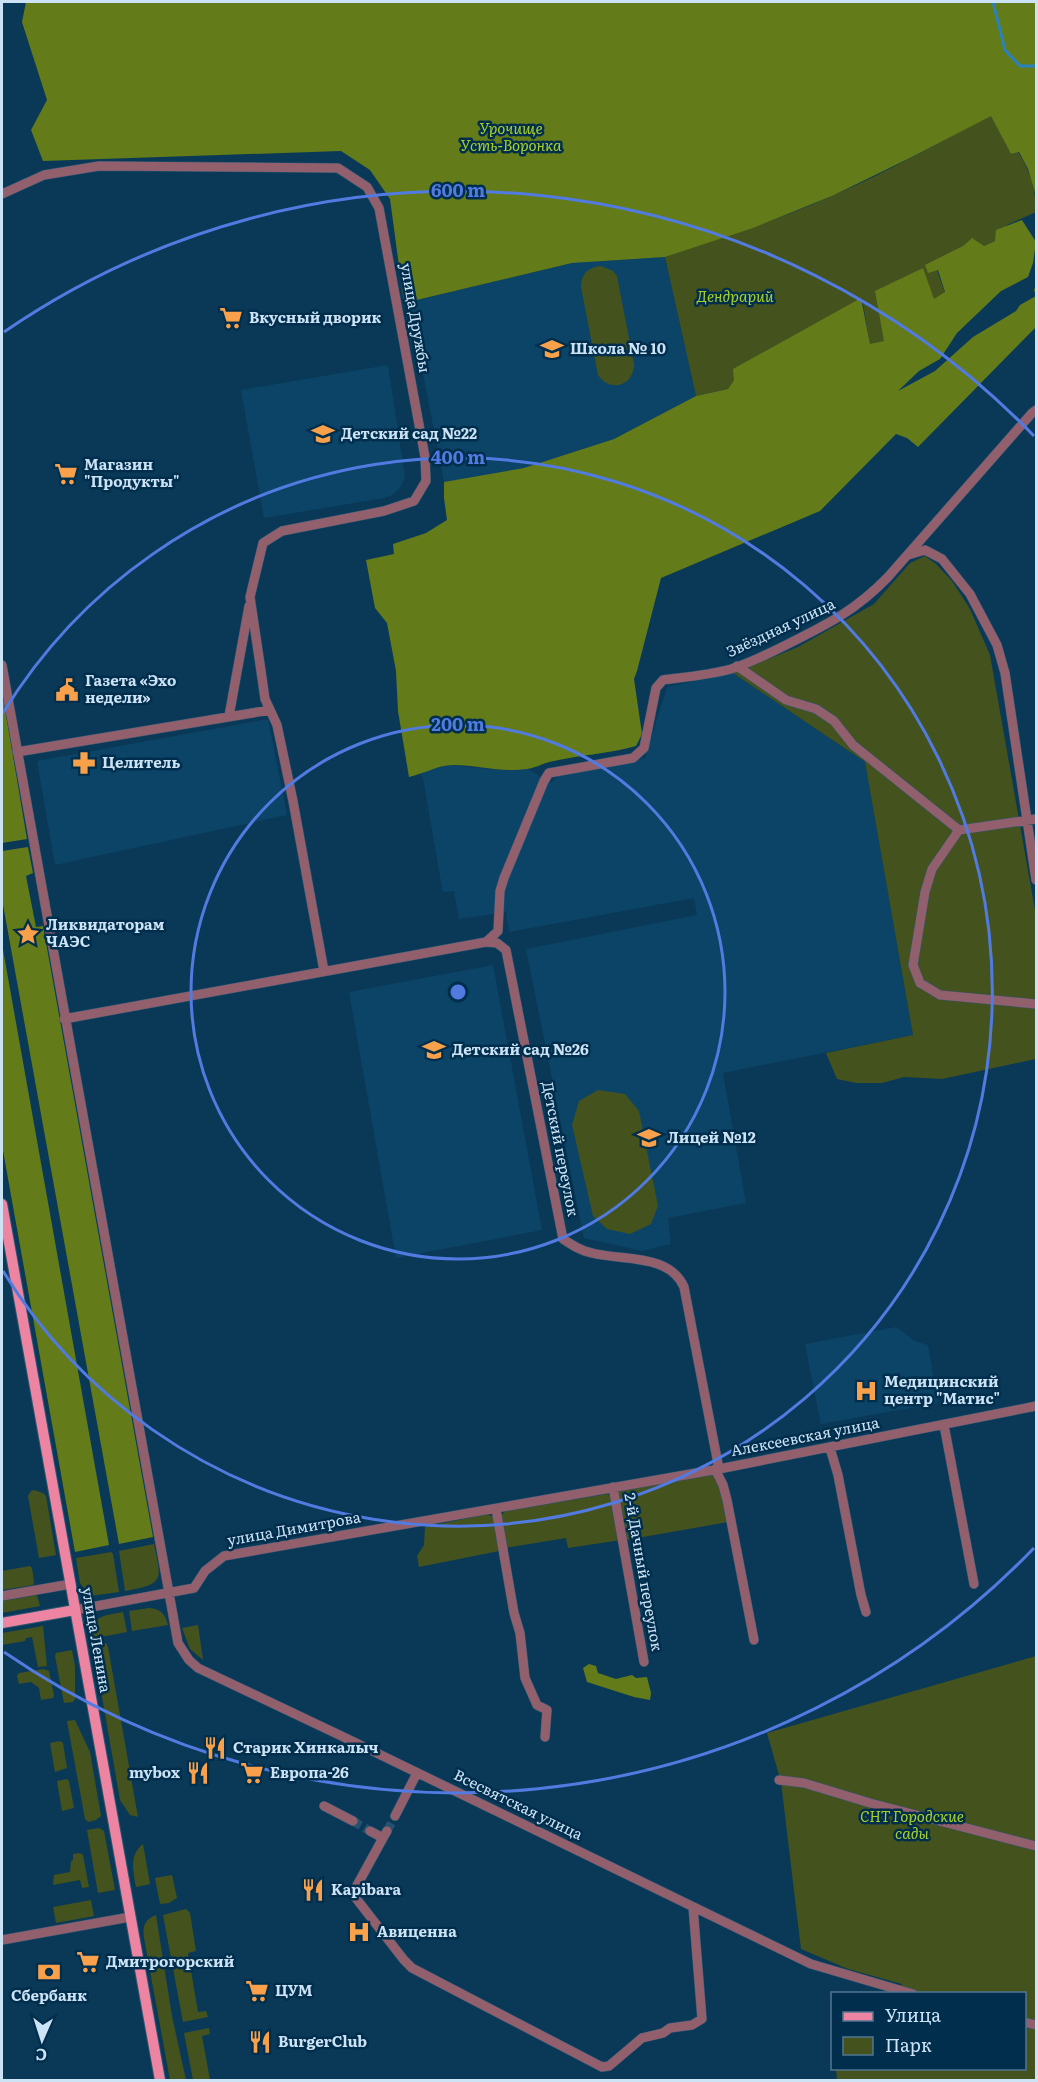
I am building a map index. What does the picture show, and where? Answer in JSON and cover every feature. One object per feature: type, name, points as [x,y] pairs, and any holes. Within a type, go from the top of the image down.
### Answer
[{"type":"main road","name":"улица Ленина","points":[[2,1204],[160,2080]]},
{"type":"main road","points":[[2,1623],[75,1610]]},
{"type":"street","name":"улица Дружбы","points":[[2,194],[44,175],[112,166],[338,168],[367,188],[379,208],[425,457],[426,481],[414,501],[384,511],[282,531],[263,543],[250,597],[265,699],[270,710]]},
{"type":"street","name":"Звёздная улица","points":[[486,942],[498,931],[500,891],[504,878],[549,773],[633,758],[644,747],[656,688],[663,680],[692,677],[737,666],[777,650],[844,615],[866,599],[1036,411]]},
{"type":"street","points":[[907,555],[925,550],[942,559],[970,594],[997,645],[1005,673],[1032,820],[1036,880]]},
{"type":"street","points":[[230,716],[250,597]]},
{"type":"street","name":"Всесвятская улица","points":[[2,665],[178,1643],[189,1660],[198,1668],[811,1964],[909,1992]]},
{"type":"street","points":[[737,666],[786,700],[816,709],[834,722],[853,745],[959,830],[1032,820]]},
{"type":"street","points":[[17,752],[270,710],[277,725],[293,801],[324,971]]},
{"type":"street","points":[[959,830],[932,869],[925,892],[913,965],[920,982],[940,995],[1036,1004]]},
{"type":"street","points":[[64,1019],[486,942]]},
{"type":"street","name":"Детский переулок","points":[[486,942],[496,943],[506,950],[563,1239],[592,1253],[661,1264],[680,1277],[684,1287],[717,1469]]},
{"type":"street","name":"Алексеевская улица","points":[[717,1469],[1036,1407]]},
{"type":"street","points":[[944,1425],[974,1584]]},
{"type":"street","points":[[830,1448],[838,1475],[866,1612]]},
{"type":"street","points":[[545,1737],[547,1710],[537,1705],[525,1678],[520,1633],[514,1613],[496,1509],[717,1469],[728,1500],[754,1640]]},
{"type":"street","name":"2-й Дачный переулок","points":[[613,1487],[644,1662]]},
{"type":"street","name":"улица Димитрова","points":[[75,1610],[194,1588],[205,1571],[224,1556],[496,1509]]},
{"type":"street","points":[[2,1596],[71,1584]]},
{"type":"street","points":[[395,1816],[417,1773]]},
{"type":"street","points":[[779,1780],[804,1783],[870,1803],[1036,1846]]},
{"type":"street","points":[[324,1806],[353,1821]]},
{"type":"street","points":[[370,1831],[385,1834],[355,1889],[355,1897],[391,1946],[412,1968],[598,2066],[609,2066],[642,2038],[663,2033],[670,2028],[692,2025],[702,2019],[693,1907]]},
{"type":"street","points":[[2,1940],[130,1917]]},
{"type":"shaded area","name":"Школа № 10","points":[[665,257],[696,396],[614,439],[524,468],[444,482],[409,302],[572,263]]},
{"type":"shaded area","name":"Детский сад №22","points":[[388,365],[405,477],[400,488],[384,498],[264,518],[241,390]]},
{"type":"shaded area","points":[[733,673],[865,762],[913,1035],[723,1073],[746,1203],[668,1218],[671,1244],[642,1251],[584,1238],[526,949],[697,915],[694,898],[509,932],[506,912],[459,919],[454,891],[443,892],[423,778],[420,775],[430,769],[451,765],[499,770],[528,769],[551,783],[559,775],[645,758],[667,687]]},
{"type":"shaded area","points":[[268,719],[287,815],[55,865],[37,761]]},
{"type":"shaded area","points":[[493,965],[542,1230],[396,1258],[349,992]]},
{"type":"shaded area","points":[[896,1327],[915,1341],[928,1345],[938,1403],[821,1424],[805,1344]]},
{"type":"green space","name":"Урочище Усть-Воронка","points":[[26,2],[1036,2],[1036,196],[1028,169],[1019,152],[1011,154],[991,116],[832,196],[753,228],[665,257],[572,263],[404,303],[390,199],[370,170],[341,151],[43,161],[31,130],[47,100],[22,22]]},
{"type":"green space","name":"Дендрарий","points":[[991,115],[1011,154],[1018,152],[1026,166],[1032,180],[1036,212],[1007,225],[995,241],[984,246],[971,239],[937,270],[945,293],[934,300],[922,268],[884,341],[870,345],[862,298],[734,380],[728,389],[696,396],[665,257],[812,205],[893,167]]},
{"type":"green space","points":[[1022,220],[1036,242],[1028,277],[1001,291],[957,333],[940,359],[919,371],[898,391],[935,371],[973,337],[1036,296],[1036,327],[918,447],[907,438],[896,434],[820,511],[661,578],[634,679],[642,734],[636,746],[549,762],[527,769],[508,770],[447,765],[409,777],[398,711],[396,671],[387,623],[375,608],[366,560],[394,554],[393,544],[426,533],[447,520],[444,482],[524,468],[614,439],[696,396],[728,389],[734,380],[733,369],[861,298],[870,344],[884,341],[875,291],[923,268],[934,299],[945,292],[938,270],[928,273],[925,265],[963,246],[972,238],[984,246],[995,241],[996,230]]},
{"type":"green space","points":[[601,266],[613,271],[617,276],[634,364],[630,378],[626,382],[615,385],[603,381],[598,375],[581,287],[582,278],[586,272]]},
{"type":"green space","points":[[925,556],[952,581],[970,609],[990,655],[1036,916],[1036,1059],[942,1079],[904,1077],[882,1083],[856,1083],[837,1079],[826,1053],[913,1035],[865,762],[733,673],[798,647],[874,604],[910,563]]},
{"type":"green space","points":[[2,691],[27,839],[2,843]]},
{"type":"green space","points":[[28,847],[33,873],[26,876],[36,927],[43,926],[153,1537],[119,1544],[2,899],[2,851]]},
{"type":"green space","points":[[2,944],[109,1545],[75,1552],[2,1145]]},
{"type":"green space","points":[[598,1090],[625,1094],[639,1111],[658,1206],[651,1224],[630,1234],[607,1229],[593,1216],[572,1125],[579,1101]]},
{"type":"green space","points":[[710,1474],[715,1476],[720,1483],[728,1522],[626,1540],[616,1492]]},
{"type":"green space","points":[[34,1490],[46,1496],[56,1555],[39,1558],[28,1496]]},
{"type":"green space","points":[[607,1494],[611,1496],[621,1540],[568,1548],[566,1538],[505,1548],[500,1517],[505,1511]]},
{"type":"green space","points":[[487,1514],[494,1517],[499,1551],[419,1567],[417,1556],[424,1545],[425,1527]]},
{"type":"green space","points":[[154,1544],[159,1573],[157,1579],[147,1586],[125,1591],[119,1551]]},
{"type":"green space","points":[[111,1552],[119,1592],[90,1596],[80,1583],[76,1558]]},
{"type":"green space","points":[[30,1566],[33,1585],[2,1590],[2,1571]]},
{"type":"green space","points":[[37,1595],[40,1606],[2,1613],[2,1601]]},
{"type":"green space","points":[[149,1608],[162,1613],[168,1625],[132,1631],[129,1611]]},
{"type":"green space","points":[[123,1612],[127,1632],[91,1639],[93,1625],[96,1621]]},
{"type":"green space","points":[[198,1625],[203,1660],[190,1649],[182,1628]]},
{"type":"green space","points":[[43,1626],[47,1666],[38,1667],[32,1637],[26,1638],[25,1641],[2,1645],[2,1633]]},
{"type":"green space","points":[[106,1643],[138,1817],[130,1815],[120,1800],[93,1645]]},
{"type":"green space","points":[[72,1650],[75,1666],[75,1699],[73,1702],[64,1703],[55,1656],[56,1653]]},
{"type":"green space","name":"СНТ Городские сады","points":[[1036,1656],[1036,2080],[837,2080],[836,2070],[1026,2070],[1026,1992],[900,1992],[902,1984],[848,1969],[801,1949],[781,1782],[767,1733]]},
{"type":"green space","points":[[589,1664],[596,1666],[598,1673],[616,1679],[632,1675],[636,1678],[647,1677],[651,1693],[650,1700],[587,1682],[583,1668]]},
{"type":"green space","points":[[44,1669],[49,1671],[54,1696],[41,1700],[39,1688],[31,1682],[19,1684],[17,1676],[19,1673]]},
{"type":"green space","points":[[75,1720],[90,1752],[101,1816],[88,1822],[85,1819],[67,1721]]},
{"type":"green space","points":[[60,1741],[63,1743],[67,1768],[55,1772],[50,1743]]},
{"type":"green space","points":[[67,1779],[74,1808],[62,1811],[57,1781]]},
{"type":"green space","points":[[99,1828],[104,1831],[115,1890],[98,1893],[87,1830]]},
{"type":"green space","points":[[143,1844],[150,1884],[136,1887],[134,1858]]},
{"type":"green space","points":[[73,1854],[83,1855],[89,1887],[82,1888],[80,1880],[53,1885],[54,1875],[70,1872]]},
{"type":"green space","points":[[172,1875],[177,1898],[169,1903],[160,1904],[155,1878]]},
{"type":"green space","points":[[91,1900],[94,1916],[56,1923],[53,1907]]},
{"type":"green space","points":[[186,1909],[190,1913],[196,1951],[188,1953],[198,2012],[206,2011],[208,2017],[183,2022],[163,1915]]},
{"type":"green space","points":[[156,1915],[172,2016],[186,2080],[170,2080],[144,1938],[145,1924]]},
{"type":"green space","points":[[209,2028],[210,2034],[202,2036],[210,2080],[193,2080],[184,2033]]},
{"type":"waterway","points":[[993,2],[1005,50],[1020,66],[1036,66]]},
{"type":"tunnel","points":[[387,1831],[395,1816]]},
{"type":"tunnel","points":[[353,1821],[370,1831]]},
{"type":"place","name":"Вкусный дворик","points":[[231,318]]},
{"type":"place","name":"Школа № 10","points":[[552,349]]},
{"type":"place","name":"Детский сад №22","points":[[323,434]]},
{"type":"place","name":"Магазин \"Продукты\"","points":[[66,474]]},
{"type":"place","name":"Газета «Эхо недели»","points":[[67,690]]},
{"type":"place","name":"Целитель","points":[[84,763]]},
{"type":"place","name":"Ликвидаторам ЧАЭС","points":[[28,934]]},
{"type":"place","name":"Детский сад №26","points":[[434,1050]]},
{"type":"place","name":"Лицей №12","points":[[649,1138]]},
{"type":"place","name":"Медицинский центр \"Матис\"","points":[[866,1391]]},
{"type":"place","name":"Старик Хинкалыч","points":[[215,1748]]},
{"type":"place","name":"mybox","points":[[198,1773]]},
{"type":"place","name":"Европа-26","points":[[252,1773]]},
{"type":"place","name":"Kapibara","points":[[313,1890]]},
{"type":"place","name":"Авиценна","points":[[359,1932]]},
{"type":"place","name":"Дмитрогорский","points":[[88,1962]]},
{"type":"place","name":"Сбербанк","points":[[49,1972]]},
{"type":"place","name":"ЦУМ","points":[[257,1991]]},
{"type":"place","name":"BurgerClub","points":[[260,2042]]}]
